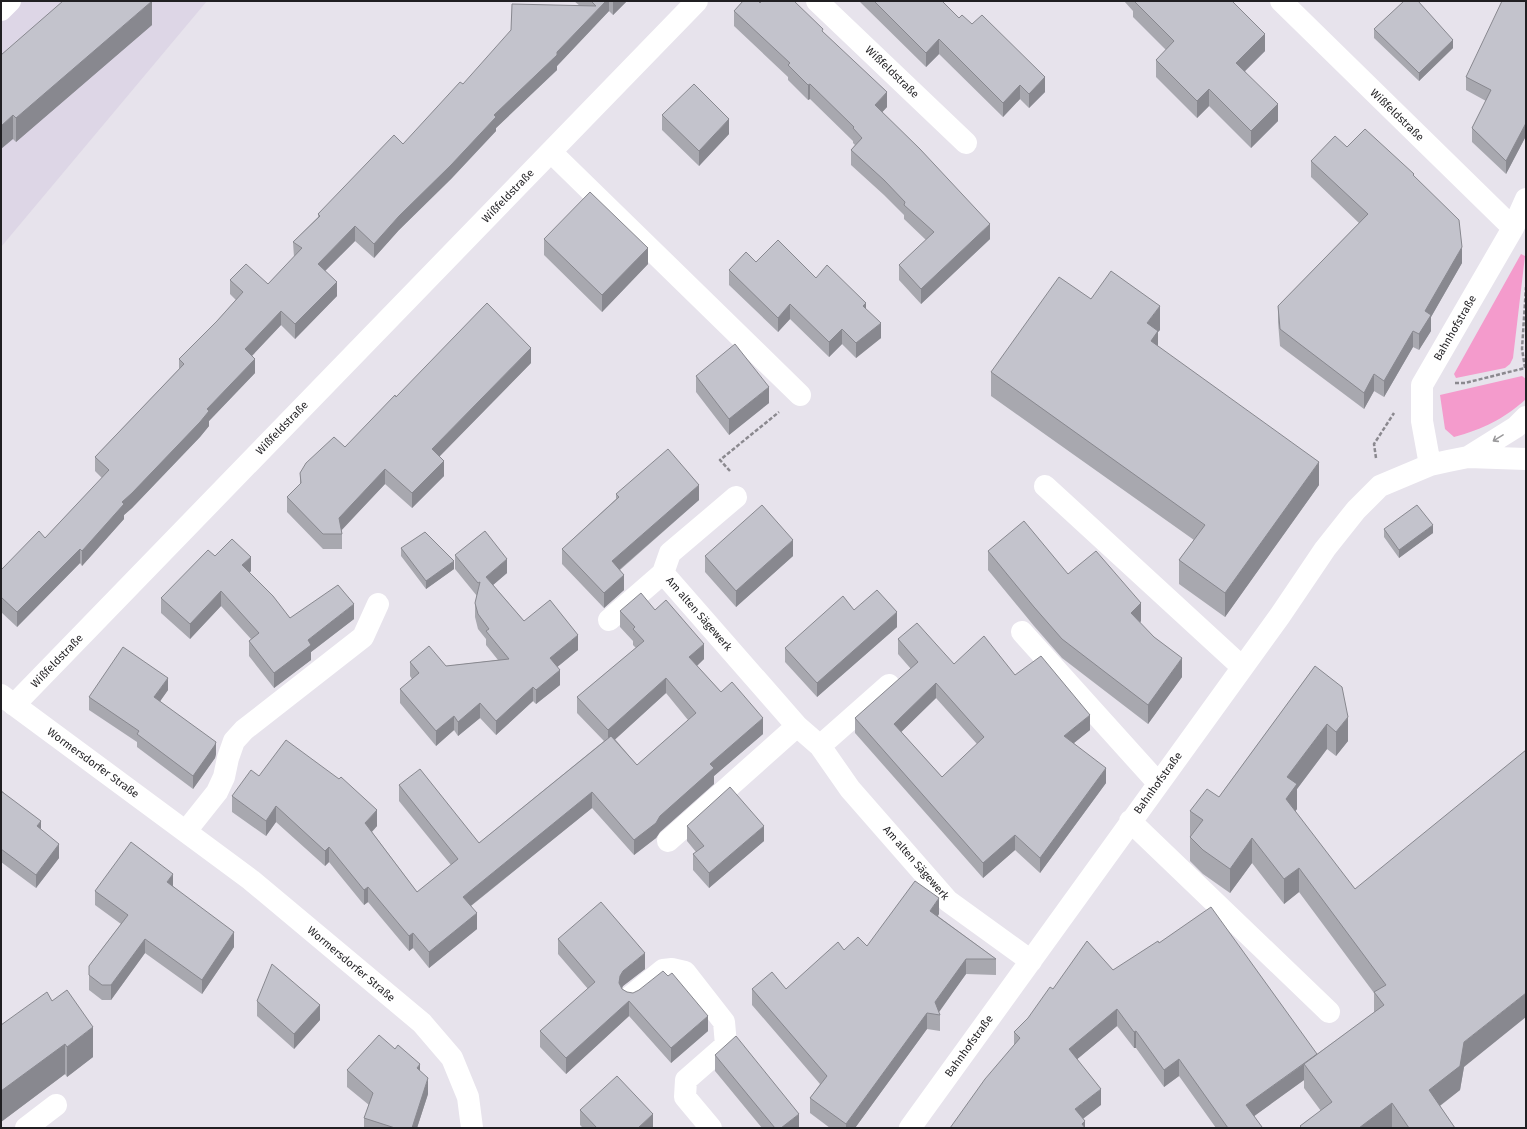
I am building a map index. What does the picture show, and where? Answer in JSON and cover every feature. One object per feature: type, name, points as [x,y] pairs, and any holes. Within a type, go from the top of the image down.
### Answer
[{"type":"street","points":[[1,10],[10,1]]},
{"type":"street","name":"Wißfeldstraße","points":[[7,700],[551,152],[697,1]]},
{"type":"street","name":"Wißfeldstraße","points":[[817,1],[966,143]]},
{"type":"street","name":"Wißfeldstraße","points":[[1281,1],[1513,228]]},
{"type":"street","points":[[551,152],[800,395]]},
{"type":"street","name":"Bahnhofstraße","points":[[1422,385],[1513,228],[1526,199]]},
{"type":"street","points":[[1422,385],[1422,421],[1430,465]]},
{"type":"street","name":"Bahnhofstraße","points":[[1468,457],[1516,427],[1526,417]]},
{"type":"street","name":"Bahnhofstraße","points":[[910,1128],[1130,821],[1279,617],[1325,549],[1356,510],[1380,486],[1430,465],[1468,457],[1526,458]]},
{"type":"street","points":[[1045,486],[1242,667]]},
{"type":"street","name":"Am alten Sägewerk","points":[[609,620],[663,573],[670,553],[736,497]]},
{"type":"street","name":"Am alten Sägewerk","points":[[663,573],[797,726],[820,746],[850,789],[948,901],[1031,960]]},
{"type":"street","points":[[186,831],[217,792],[224,777],[228,758],[234,741],[244,730],[268,710],[362,637],[378,604]]},
{"type":"street","points":[[1022,632],[1158,783]]},
{"type":"street","points":[[820,746],[889,685]]},
{"type":"street","name":"Wormersdorfer Straße","points":[[7,700],[251,880],[422,1024],[452,1058],[468,1097],[472,1128]]},
{"type":"street","points":[[668,841],[797,726]]},
{"type":"street","points":[[1130,821],[1329,1012]]},
{"type":"street","points":[[631,996],[663,970],[672,969],[685,972],[724,1022],[726,1045],[686,1080],[685,1097],[711,1128]]},
{"type":"street","points":[[26,1128],[56,1105]]},
{"type":"path","points":[[1380,486],[1374,444],[1391,416],[1422,385],[1465,382],[1525,369],[1522,348],[1526,287]]},
{"type":"path","points":[[736,497],[732,473],[720,460],[800,395]]},
{"type":"shaded area","points":[[1,1],[207,1],[1,247]]},
{"type":"shaded area","points":[[1521,254],[1525,256],[1513,358],[1510,364],[1505,368],[1456,378],[1454,374]]},
{"type":"shaded area","points":[[1522,376],[1526,379],[1526,399],[1510,412],[1484,427],[1454,437],[1445,429],[1440,395]]},
{"type":"building","points":[[63,1],[152,1],[16,118],[13,115],[1,126],[1,55]]},
{"type":"building","points":[[591,1],[606,1],[557,52],[557,55],[494,115],[496,117],[451,165],[399,216],[374,244],[355,226],[318,264],[337,282],[295,324],[281,311],[245,349],[255,359],[207,409],[209,411],[200,422],[122,502],[124,504],[82,551],[80,549],[17,612],[1,597],[1,570],[39,531],[45,538],[109,470],[95,457],[184,364],[179,359],[217,321],[243,292],[230,280],[246,264],[268,284],[302,248],[293,242],[320,216],[318,214],[394,135],[403,144],[460,82],[463,84],[511,30],[512,4],[596,6]]},
{"type":"building","points":[[743,1],[758,1],[760,3],[762,1],[794,1],[823,29],[822,31],[887,92],[875,105],[920,149],[990,224],[921,289],[899,265],[934,232],[904,205],[905,202],[884,180],[851,150],[862,138],[853,128],[854,127],[810,84],[808,85],[788,65],[790,63],[734,11]]},
{"type":"building","points":[[874,1],[942,1],[959,18],[962,15],[972,24],[982,15],[1045,77],[1029,94],[1020,85],[1003,103],[939,39],[926,53]]},
{"type":"building","points":[[1134,1],[1232,1],[1265,34],[1236,63],[1278,104],[1251,131],[1209,89],[1197,101],[1156,60],[1174,41]]},
{"type":"building","points":[[1404,1],[1418,1],[1453,40],[1419,73],[1374,29]]},
{"type":"building","points":[[1502,1],[1526,1],[1526,123],[1506,161],[1472,128],[1491,90],[1466,77]]},
{"type":"building","points":[[694,84],[729,119],[699,151],[662,115]]},
{"type":"building","points":[[1365,129],[1414,174],[1413,175],[1459,220],[1462,247],[1425,311],[1431,315],[1419,334],[1413,331],[1384,381],[1374,374],[1364,393],[1280,329],[1278,306],[1368,214],[1311,161],[1335,136],[1347,147]]},
{"type":"building","points":[[590,192],[648,248],[602,295],[544,239]]},
{"type":"building","points":[[778,240],[816,278],[827,265],[866,303],[863,306],[881,323],[856,343],[842,329],[829,342],[790,304],[778,318],[729,270],[746,252],[756,262]]},
{"type":"building","points":[[1111,271],[1160,306],[1147,323],[1158,331],[1151,341],[1319,462],[1225,593],[1179,560],[1205,525],[991,372],[1059,277],[1091,299]]},
{"type":"building","points":[[487,303],[531,348],[432,449],[444,461],[412,493],[385,469],[339,518],[342,534],[323,534],[287,497],[301,483],[300,473],[306,463],[334,437],[345,447],[395,395],[396,397]]},
{"type":"building","points":[[735,344],[769,387],[729,419],[696,376]]},
{"type":"building","points":[[668,449],[699,485],[612,561],[624,575],[604,593],[562,549],[619,497],[616,494]]},
{"type":"building","points":[[762,505],[793,540],[736,591],[705,556]]},
{"type":"building","points":[[1417,505],[1433,525],[1399,550],[1384,529]]},
{"type":"building","points":[[1024,521],[1068,574],[1096,551],[1141,603],[1131,613],[1154,637],[1182,658],[1148,705],[1062,639],[988,551]]},
{"type":"building","points":[[485,531],[507,559],[486,577],[524,621],[550,600],[578,635],[550,658],[560,670],[536,690],[533,687],[496,721],[480,703],[458,722],[454,716],[436,731],[400,689],[419,673],[410,662],[429,646],[446,666],[509,659],[486,631],[489,629],[478,614],[475,603],[480,582],[478,583],[455,555]]},
{"type":"building","points":[[425,532],[454,561],[426,581],[401,548]]},
{"type":"building","points":[[232,539],[251,557],[242,565],[273,596],[290,618],[338,585],[354,604],[308,640],[311,645],[274,673],[249,641],[259,633],[221,591],[190,624],[161,598],[208,550],[215,556]]},
{"type":"building","points":[[877,590],[897,612],[817,683],[785,648],[843,596],[854,610]]},
{"type":"building","points":[[641,593],[655,610],[666,600],[704,644],[689,657],[721,692],[732,682],[763,718],[710,764],[714,768],[660,816],[656,823],[634,840],[592,792],[463,897],[477,913],[429,952],[413,933],[409,936],[368,887],[364,890],[329,847],[325,851],[276,806],[266,821],[232,796],[251,770],[259,776],[286,740],[339,779],[341,777],[377,810],[365,823],[417,892],[458,859],[399,785],[420,769],[479,843],[611,736],[637,765],[696,713],[666,678],[608,730],[577,697],[644,641],[633,629],[635,627],[620,611]]},
{"type":"building","points":[[917,623],[954,664],[984,636],[1015,675],[1041,656],[1090,715],[1064,736],[1106,768],[1040,858],[1015,835],[983,863],[855,718],[918,662],[898,639]],"holes":[[[936,683],[984,737],[942,777],[894,724]]]},
{"type":"building","points":[[123,647],[168,678],[154,697],[216,742],[193,776],[137,734],[139,731],[89,697]]},
{"type":"building","points":[[1315,666],[1342,687],[1348,717],[1336,732],[1327,724],[1287,777],[1297,784],[1286,799],[1355,889],[1526,750],[1526,993],[1464,1042],[1460,1066],[1429,1090],[1455,1128],[1409,1128],[1392,1103],[1359,1128],[1302,1128],[1300,1126],[1332,1102],[1304,1064],[1384,1005],[1374,992],[1386,985],[1299,868],[1284,879],[1252,838],[1230,869],[1203,850],[1190,837],[1203,820],[1190,811],[1207,789],[1219,797]]},
{"type":"building","points":[[730,787],[764,826],[709,873],[693,854],[704,846],[687,826]]},
{"type":"building","points":[[1,791],[41,821],[37,826],[59,844],[36,875],[1,849]]},
{"type":"building","points":[[131,842],[173,874],[167,882],[234,932],[202,980],[145,939],[111,985],[102,985],[89,975],[89,966],[128,915],[95,891]]},
{"type":"building","points":[[915,881],[939,898],[930,911],[996,959],[966,959],[935,1002],[940,1015],[927,1013],[846,1124],[810,1098],[827,1076],[752,989],[772,972],[786,989],[838,942],[844,950],[858,937],[867,946]]},
{"type":"building","points":[[601,902],[645,953],[623,971],[620,976],[619,983],[622,989],[633,993],[663,971],[668,976],[672,973],[708,1016],[671,1048],[629,1001],[566,1058],[540,1031],[595,982],[558,939]]},
{"type":"building","points":[[1211,907],[1317,1054],[1246,1105],[1262,1127],[1261,1128],[1228,1128],[1179,1059],[1164,1070],[1136,1031],[1134,1032],[1117,1009],[1069,1049],[1101,1089],[1075,1109],[1085,1121],[1082,1124],[1085,1128],[950,1128],[985,1079],[1020,1038],[1014,1032],[1028,1018],[1050,987],[1053,989],[1087,941],[1113,970],[1158,941],[1159,943]]},
{"type":"building","points":[[272,964],[320,1005],[294,1034],[257,1001]]},
{"type":"building","points":[[67,990],[93,1027],[67,1047],[65,1044],[1,1091],[1,1025],[47,992],[52,1001]]},
{"type":"building","points":[[379,1035],[395,1049],[398,1045],[420,1064],[417,1068],[428,1078],[412,1128],[395,1128],[364,1118],[373,1093],[347,1070]]},
{"type":"building","points":[[736,1036],[799,1114],[781,1128],[775,1128],[715,1055]]},
{"type":"building","points":[[617,1076],[653,1114],[638,1128],[597,1128],[580,1110]]}]
